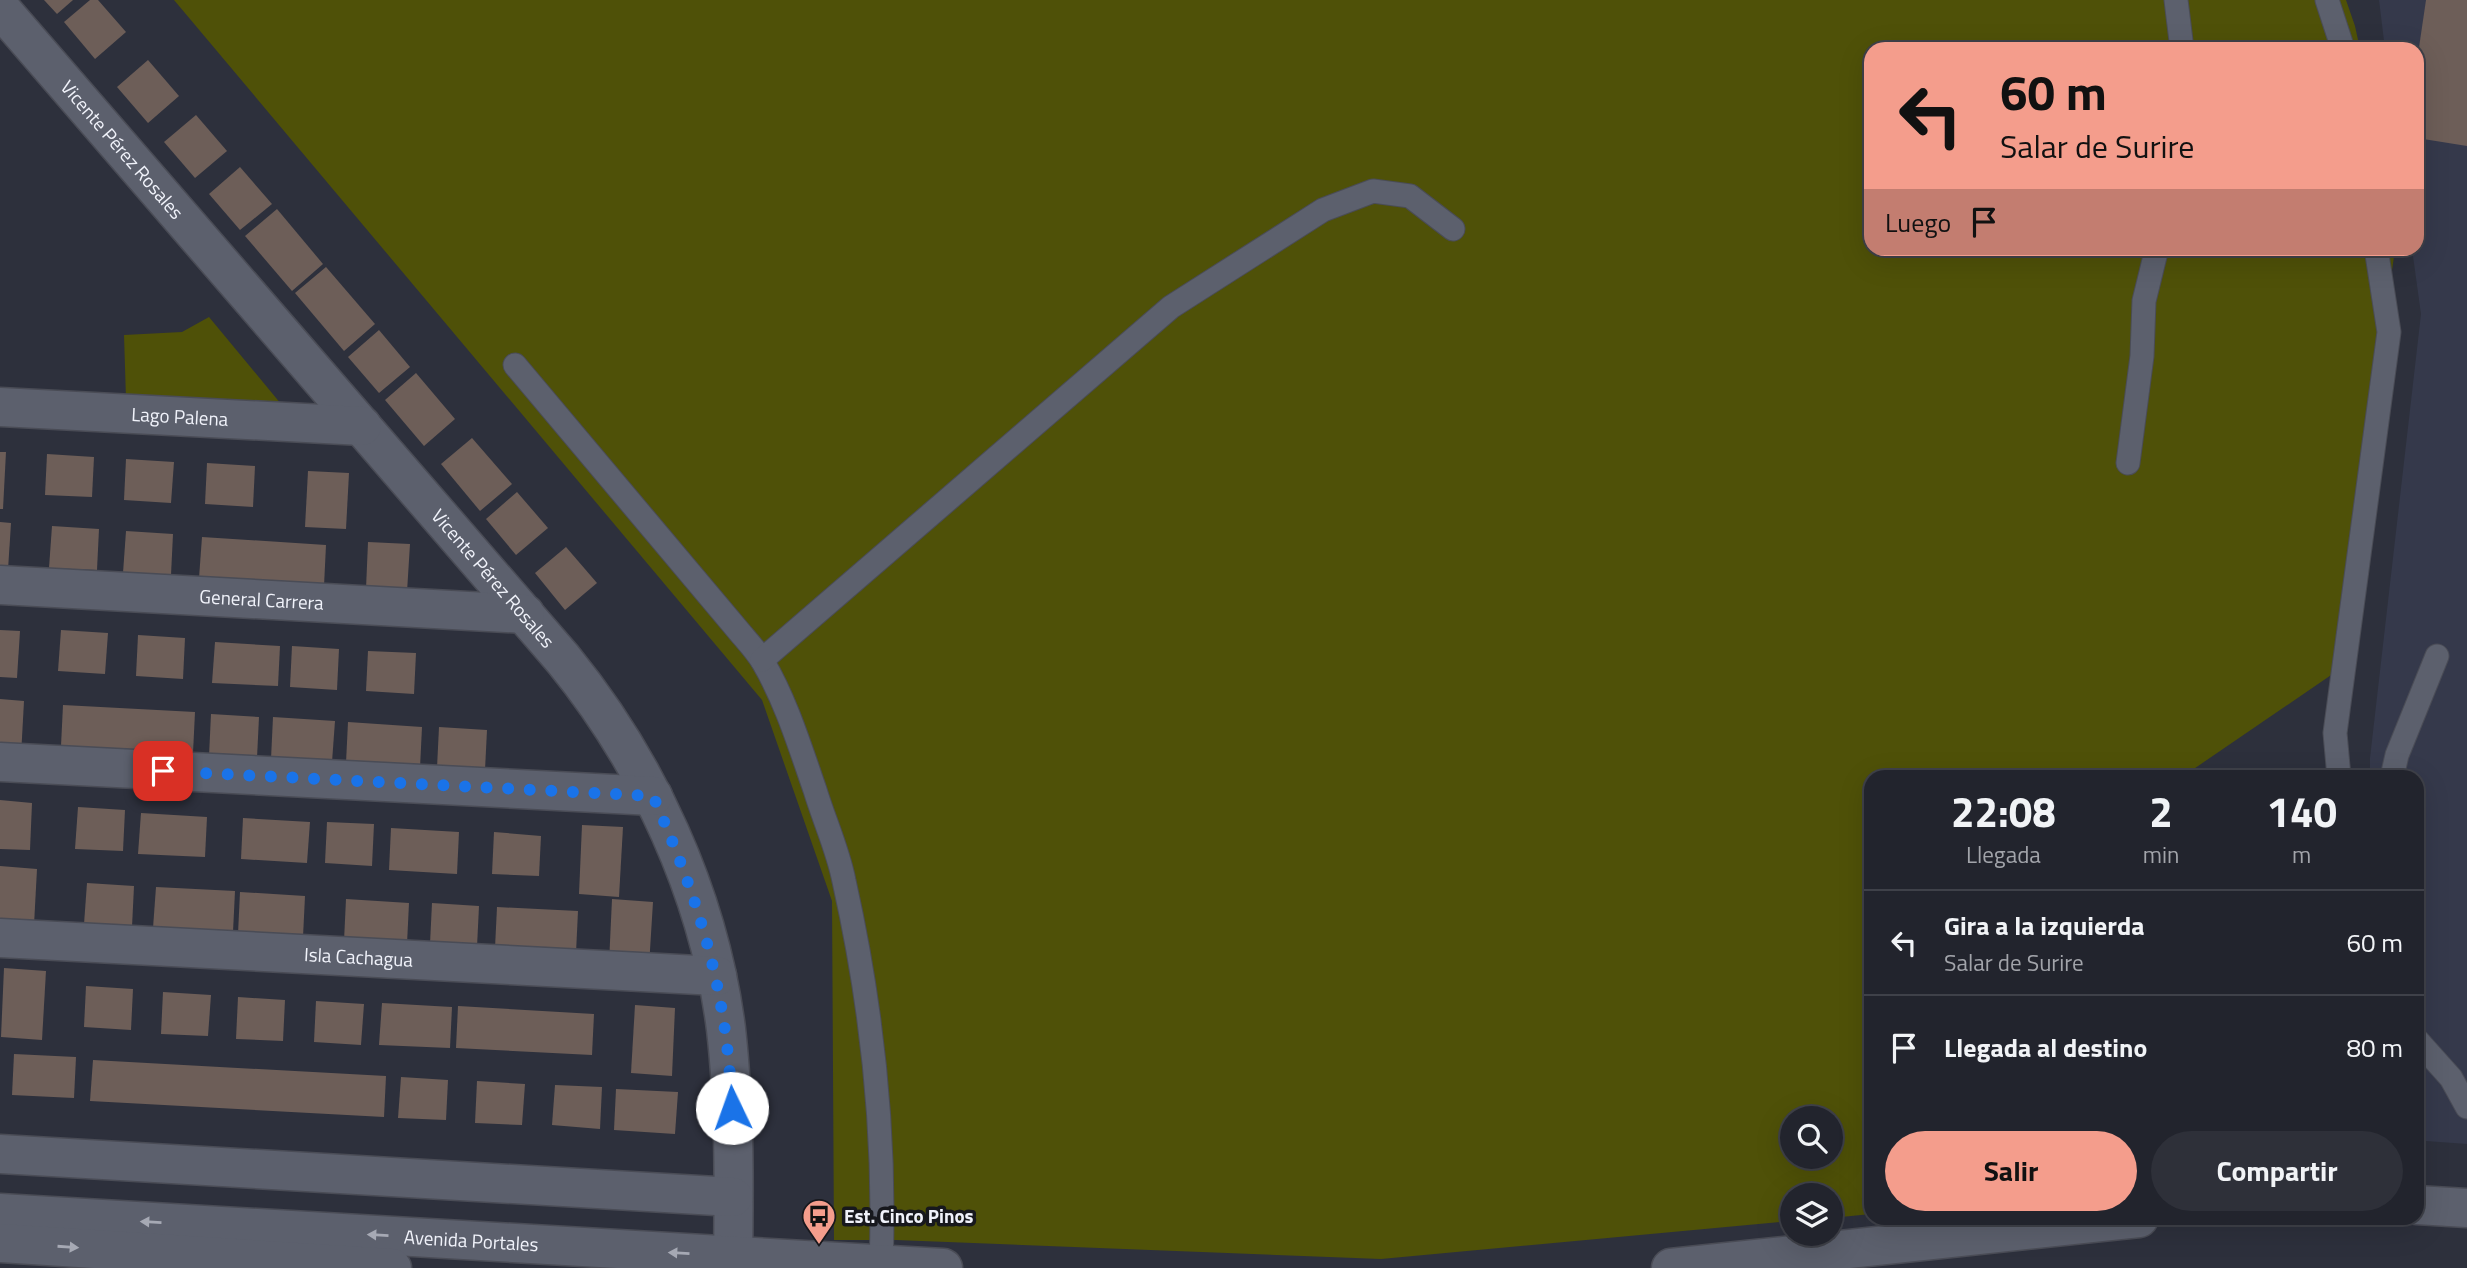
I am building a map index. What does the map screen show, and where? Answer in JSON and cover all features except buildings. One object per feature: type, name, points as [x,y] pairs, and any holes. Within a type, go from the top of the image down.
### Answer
[{"type":"street","name":"Vicente Pérez Rosales","points":[[0,8],[525,614],[590,692],[623,743],[653,796],[687,879],[717,976],[726,1027],[731,1081],[733,1262]]},
{"type":"street","name":"Lago Palena","points":[[0,407],[362,426]]},
{"type":"street","name":"General Carrera","points":[[0,585],[525,614]]},
{"type":"street","points":[[0,762],[653,796]]},
{"type":"street","name":"Isla Cachagua","points":[[0,938],[717,976]]},
{"type":"street","points":[[0,1154],[733,1197]]},
{"type":"street","points":[[2424,1205],[2467,1208]]},
{"type":"street","name":"Avenida Portales","points":[[0,1213],[733,1262],[943,1268]]},
{"type":"street","points":[[1671,1268],[2073,1225]]},
{"type":"street","name":"Avenida Portales","points":[[0,1243],[392,1268]]},
{"type":"lane","points":[[2176,0],[2181,42]]},
{"type":"lane","points":[[2328,0],[2341,42]]},
{"type":"lane","points":[[762,660],[1171,307],[1323,210],[1373,191],[1410,196],[1452,229]]},
{"type":"lane","points":[[2128,463],[2142,356],[2144,301],[2155,256]]},
{"type":"lane","points":[[2338,770],[2335,733],[2389,332],[2377,256]]},
{"type":"lane","points":[[515,365],[762,660],[778,692],[844,878],[861,970],[877,1084],[883,1200],[881,1265]]},
{"type":"lane","points":[[2394,770],[2397,755],[2437,656]]},
{"type":"lane","points":[[2424,1048],[2451,1078],[2467,1107]]},
{"type":"shaded area","points":[[174,0],[2346,0],[2358,42],[1864,42],[1864,256],[2394,256],[2337,671],[2192,770],[1864,770],[1864,1215],[1843,1217],[1843,1183],[1780,1183],[1780,1222],[1381,1259],[896,1240],[834,1240],[832,901],[762,700]]},
{"type":"shaded area","points":[[2379,0],[2467,0],[2467,1144],[2426,1141],[2424,1136],[2424,770],[2370,770],[2421,314],[2413,256],[2424,256],[2424,42],[2384,42]]},
{"type":"shaded area","points":[[209,317],[286,410],[126,399],[124,335],[182,332]]},
{"type":"place","name":"Est. Cinco Pinos","points":[[819,1246]]},
{"type":"route","points":[[163,771],[653,796],[679,855],[717,976],[726,1027],[732,1108]]}]
